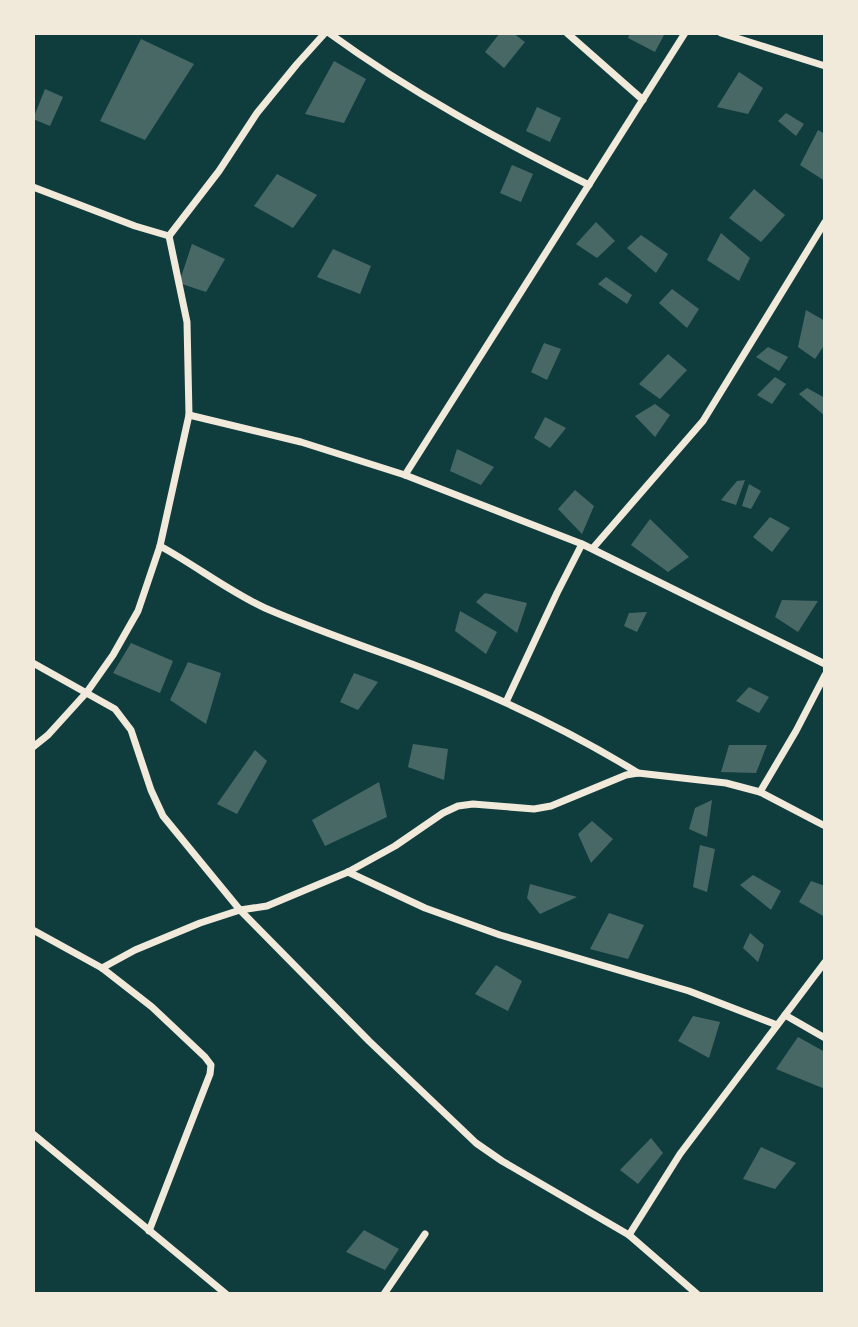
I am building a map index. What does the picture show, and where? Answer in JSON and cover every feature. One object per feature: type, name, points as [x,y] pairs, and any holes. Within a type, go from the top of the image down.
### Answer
[{"type":"street","points":[[33,747],[48,735],[87,692],[113,655],[138,611],[160,546],[189,415],[187,322],[169,236],[219,171],[257,113],[297,64],[327,33],[369,62],[510,146],[589,185]]},
{"type":"street","points":[[567,33],[643,100]]},
{"type":"street","points":[[405,475],[685,33]]},
{"type":"street","points":[[721,33],[825,65]]},
{"type":"street","points":[[33,187],[135,226],[169,236]]},
{"type":"street","points":[[593,548],[703,421],[825,222]]},
{"type":"street","points":[[189,415],[301,442],[405,475],[593,548],[825,664]]},
{"type":"street","points":[[506,702],[582,544]]},
{"type":"street","points":[[160,546],[262,606],[345,642],[402,661],[506,702],[600,750],[638,773]]},
{"type":"street","points":[[33,663],[115,709],[125,719],[163,816],[240,910],[369,1041],[476,1143],[629,1235],[697,1294]]},
{"type":"street","points":[[760,792],[825,675]]},
{"type":"street","points":[[102,968],[135,950],[200,923],[240,910],[267,906],[348,872],[458,806],[551,806],[626,775],[638,773],[726,783],[760,792],[825,827]]},
{"type":"street","points":[[348,872],[425,908],[689,991],[777,1026]]},
{"type":"street","points":[[33,930],[102,968],[152,1007],[211,1065],[210,1074],[149,1231]]},
{"type":"street","points":[[629,1235],[680,1154],[825,962]]},
{"type":"street","points":[[785,1015],[825,1038]]},
{"type":"street","points":[[33,1134],[226,1294]]},
{"type":"street","points":[[384,1294],[425,1234]]},
{"type":"building","points":[[500,33],[513,33],[525,42],[504,68],[485,52]]},
{"type":"building","points":[[630,33],[665,33],[655,52],[628,38]]},
{"type":"building","points":[[141,39],[194,64],[145,140],[100,121]]},
{"type":"building","points":[[334,61],[366,79],[344,123],[305,114]]},
{"type":"building","points":[[739,72],[763,88],[748,114],[717,107]]},
{"type":"building","points":[[45,89],[63,97],[50,126],[33,119]]},
{"type":"building","points":[[537,107],[561,118],[550,142],[526,131]]},
{"type":"building","points":[[786,113],[804,124],[796,136],[778,121]]},
{"type":"building","points":[[818,130],[825,134],[825,181],[800,165]]},
{"type":"building","points":[[512,165],[533,174],[521,202],[500,193]]},
{"type":"building","points":[[277,174],[317,195],[293,228],[254,206]]},
{"type":"building","points":[[754,189],[785,215],[761,242],[729,218]]},
{"type":"building","points":[[596,222],[615,241],[597,258],[576,244]]},
{"type":"building","points":[[721,233],[750,258],[739,281],[707,260]]},
{"type":"building","points":[[641,235],[668,254],[656,273],[627,248]]},
{"type":"building","points":[[192,244],[225,259],[206,292],[179,283]]},
{"type":"building","points":[[333,249],[371,266],[360,294],[317,277]]},
{"type":"building","points":[[606,277],[632,295],[627,304],[598,284]]},
{"type":"building","points":[[672,289],[699,309],[687,328],[659,303]]},
{"type":"building","points":[[806,310],[825,321],[825,344],[815,359],[798,347]]},
{"type":"building","points":[[544,343],[561,349],[547,380],[531,372]]},
{"type":"building","points":[[768,347],[788,357],[779,371],[756,357]]},
{"type":"building","points":[[668,354],[687,370],[660,399],[639,384]]},
{"type":"building","points":[[775,377],[786,384],[772,404],[757,395]]},
{"type":"building","points":[[807,388],[825,398],[825,416],[799,394]]},
{"type":"building","points":[[655,404],[670,415],[655,437],[635,416]]},
{"type":"building","points":[[545,417],[566,428],[550,448],[534,438]]},
{"type":"building","points":[[457,449],[494,467],[481,485],[450,471]]},
{"type":"building","points":[[745,480],[736,505],[721,500],[737,481]]},
{"type":"building","points":[[749,484],[761,491],[751,509],[742,506]]},
{"type":"building","points":[[575,490],[594,506],[582,534],[558,509]]},
{"type":"building","points":[[770,517],[790,528],[772,552],[753,537]]},
{"type":"building","points":[[650,519],[689,557],[668,572],[631,545]]},
{"type":"building","points":[[485,593],[527,603],[517,633],[476,602]]},
{"type":"building","points":[[782,600],[818,601],[798,632],[775,617]]},
{"type":"building","points":[[460,611],[497,632],[486,654],[455,631]]},
{"type":"building","points":[[647,612],[637,632],[624,626],[629,613]]},
{"type":"building","points":[[131,643],[173,661],[160,693],[113,673]]},
{"type":"building","points":[[188,662],[221,673],[206,724],[170,700]]},
{"type":"building","points":[[354,673],[378,682],[358,710],[340,702]]},
{"type":"building","points":[[749,687],[769,697],[759,713],[736,701]]},
{"type":"building","points":[[413,744],[448,749],[444,780],[408,767]]},
{"type":"building","points":[[729,745],[767,745],[756,773],[721,772]]},
{"type":"building","points":[[255,750],[267,761],[237,814],[217,804]]},
{"type":"building","points":[[379,782],[387,817],[325,846],[312,820]]},
{"type":"building","points":[[712,800],[707,837],[689,829],[695,808]]},
{"type":"building","points":[[592,821],[613,839],[591,863],[578,834]]},
{"type":"building","points":[[700,845],[715,849],[707,892],[693,887]]},
{"type":"building","points":[[753,875],[781,891],[771,910],[740,885]]},
{"type":"building","points":[[811,881],[825,886],[825,917],[799,902]]},
{"type":"building","points":[[530,884],[577,897],[540,914],[527,898]]},
{"type":"building","points":[[609,913],[644,925],[628,959],[590,949]]},
{"type":"building","points":[[750,933],[764,945],[758,962],[743,948]]},
{"type":"building","points":[[496,965],[522,981],[508,1011],[475,994]]},
{"type":"building","points":[[693,1016],[720,1022],[709,1058],[678,1041]]},
{"type":"building","points":[[798,1037],[825,1052],[825,1089],[776,1069]]},
{"type":"building","points":[[651,1138],[663,1153],[638,1184],[620,1170]]},
{"type":"building","points":[[761,1147],[796,1163],[775,1189],[743,1179]]},
{"type":"building","points":[[364,1230],[399,1249],[385,1270],[346,1252]]}]
